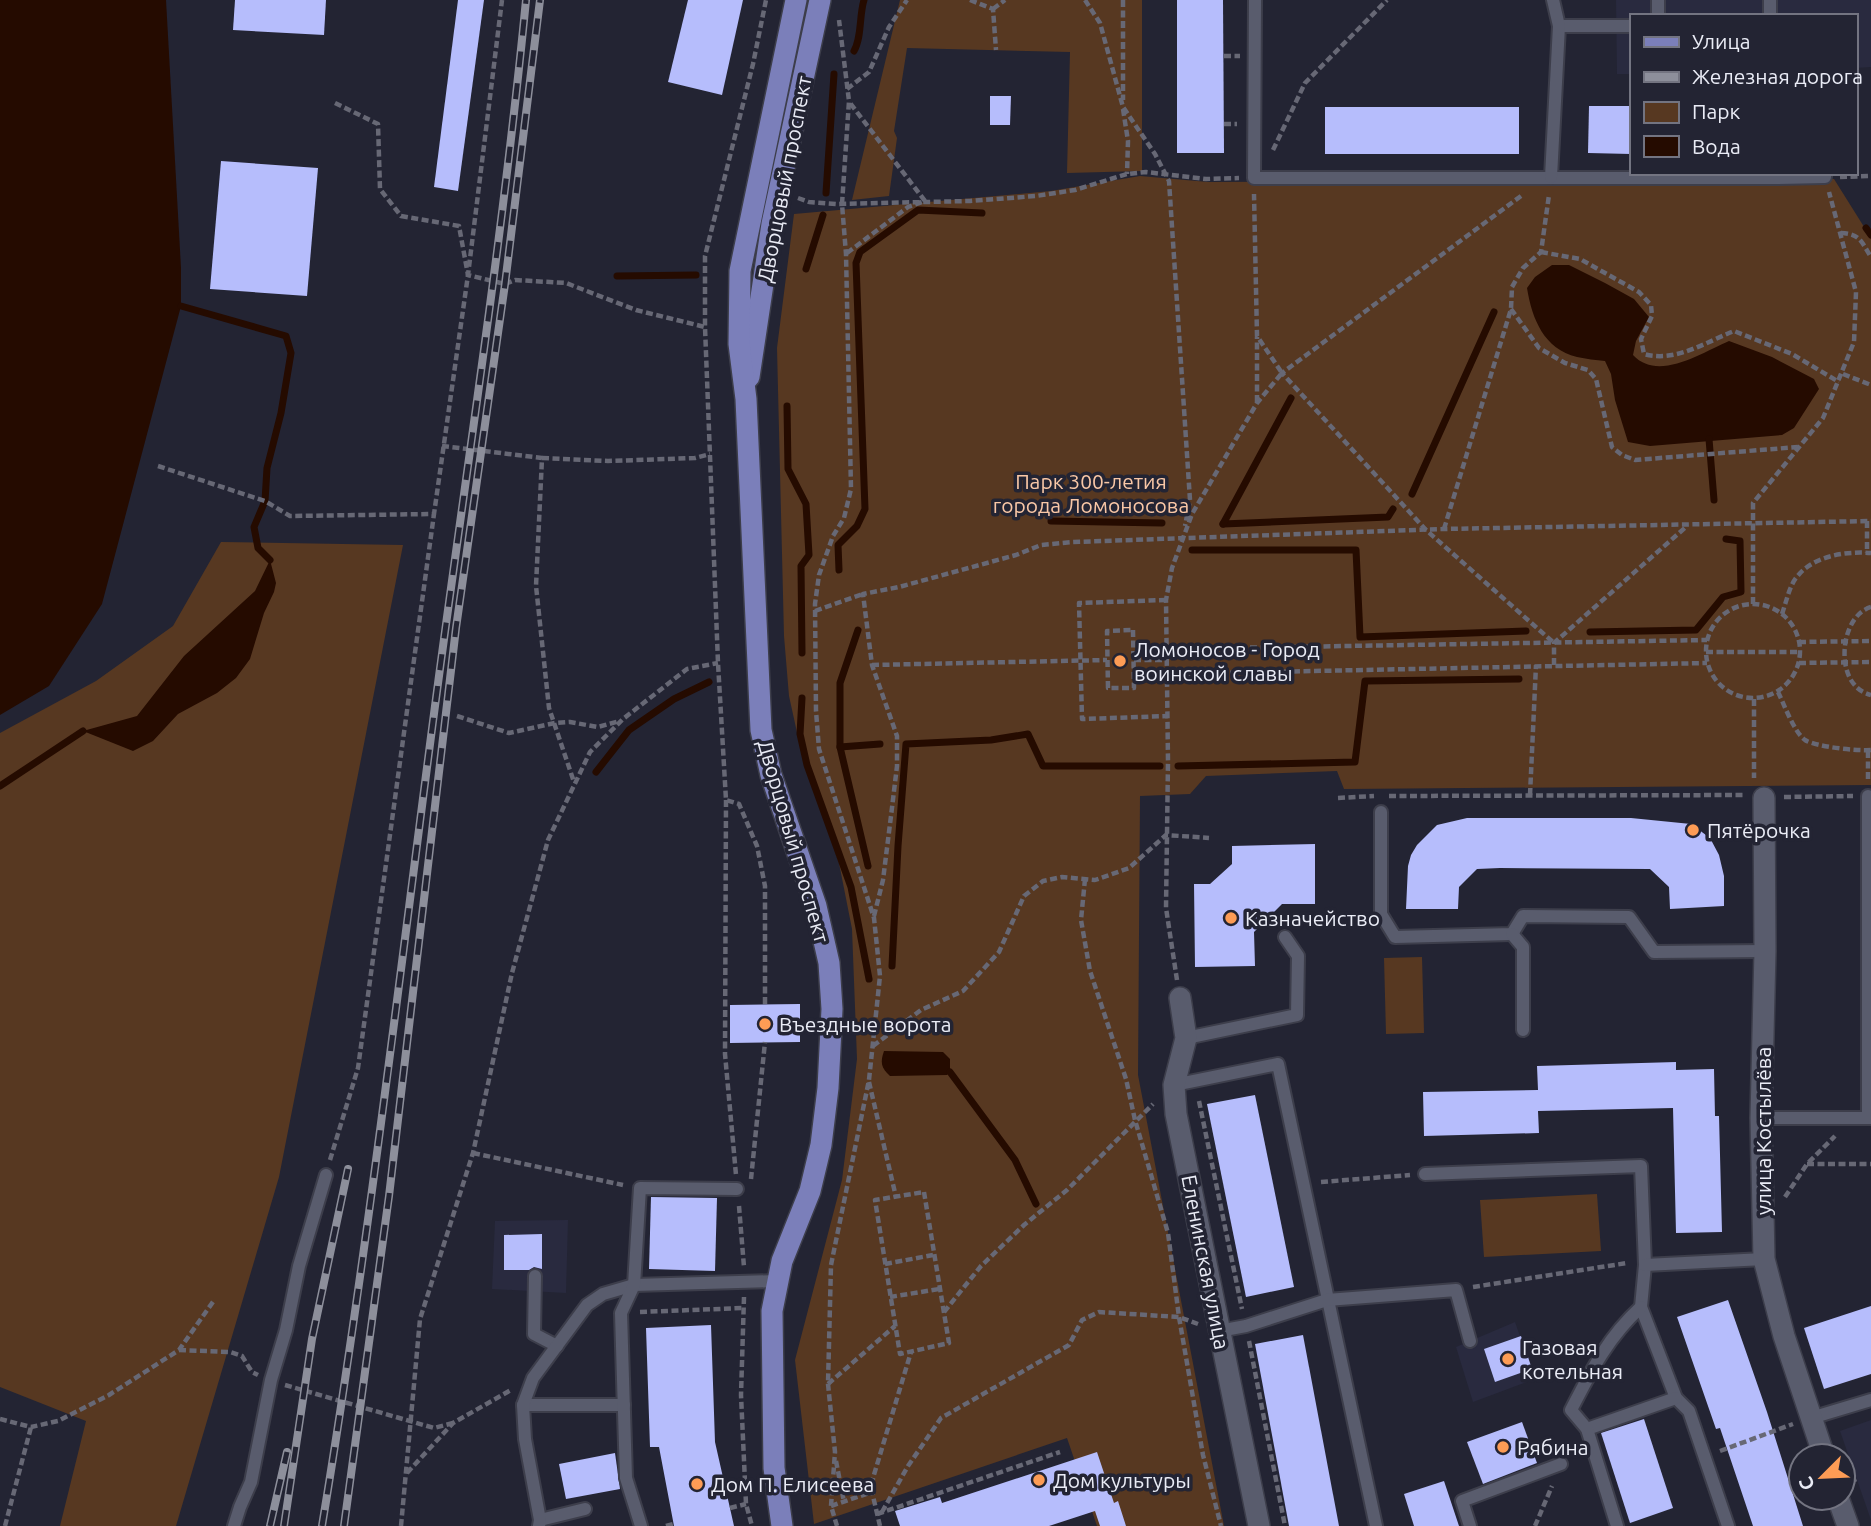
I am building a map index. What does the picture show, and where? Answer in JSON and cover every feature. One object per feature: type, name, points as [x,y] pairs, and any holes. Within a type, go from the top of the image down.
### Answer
[{"type":"main road","name":"Дворцовый проспект","points":[[782,1526],[774,1468],[772,1427],[772,1311],[777,1281],[810,1191],[821,1145],[828,1088],[832,1009],[829,963],[816,906],[771,775],[761,730],[746,400],[739,344],[740,271],[796,0]]},
{"type":"main road","name":"Дворцовый проспект","points":[[746,400],[772,223],[829,4]]},
{"type":"street","name":"улица Костылёва","points":[[1759,796],[1765,951],[1761,1118],[1765,1259],[1784,1336],[1819,1442]]},
{"type":"street","name":"Еленинская улица","points":[[1180,998],[1186,1038],[1185,1083],[1176,1114],[1259,1526]]},
{"type":"lane","points":[[1255,0],[1254,178],[1825,175]]},
{"type":"lane","points":[[1549,177],[1559,26],[1553,0]]},
{"type":"lane","points":[[1559,26],[1630,26]]},
{"type":"lane","points":[[1761,1118],[1870,1118],[1868,796]]},
{"type":"lane","points":[[1381,812],[1381,914],[1395,937],[1512,934]]},
{"type":"lane","points":[[1512,934],[1523,916],[1629,917],[1654,953],[1765,951]]},
{"type":"lane","points":[[1512,934],[1523,947],[1523,1030]]},
{"type":"lane","points":[[1186,1038],[1297,1015],[1298,957],[1285,937]]},
{"type":"lane","points":[[1185,1083],[1278,1064],[1376,1526]]},
{"type":"lane","points":[[1425,1174],[1641,1166],[1645,1265],[1641,1307],[1676,1398],[1689,1411],[1728,1526]]},
{"type":"lane","points":[[234,1526],[251,1482],[271,1380],[286,1331],[299,1266],[326,1175]]},
{"type":"lane","points":[[640,1526],[626,1478],[621,1313],[634,1285],[639,1188],[737,1189]]},
{"type":"lane","points":[[1645,1265],[1765,1259]]},
{"type":"lane","points":[[535,1276],[534,1334],[557,1346]]},
{"type":"lane","points":[[585,1509],[540,1523],[523,1405],[533,1378],[587,1305],[603,1294],[634,1285],[777,1281]]},
{"type":"lane","points":[[1219,1331],[1246,1326],[1327,1300],[1456,1290],[1471,1341]]},
{"type":"lane","points":[[1617,1526],[1587,1429],[1571,1410],[1592,1367],[1621,1325],[1641,1307]]},
{"type":"lane","points":[[1587,1429],[1676,1398]]},
{"type":"lane","points":[[1811,1418],[1871,1399]]},
{"type":"lane","points":[[523,1405],[624,1405]]},
{"type":"lane","points":[[1470,1526],[1462,1501],[1561,1464]]},
{"type":"path","points":[[326,1175],[358,1068],[442,446],[468,275],[502,0]]},
{"type":"path","points":[[848,89],[869,72],[889,27],[907,0]]},
{"type":"path","points":[[970,0],[993,9]]},
{"type":"path","points":[[993,9],[1005,0]]},
{"type":"path","points":[[1085,0],[1100,23],[1123,107],[1128,141],[1127,174]]},
{"type":"path","points":[[1123,0],[1123,107],[1167,174],[1189,500],[1183,537]]},
{"type":"path","points":[[1257,403],[1254,178],[1265,165],[1305,83],[1387,0]]},
{"type":"path","points":[[829,4],[849,101],[842,204],[846,254],[851,489],[844,518],[833,536],[819,575],[815,611],[819,749],[874,918],[880,976],[869,1080],[831,1265],[828,1384],[835,1452],[844,1502]]},
{"type":"path","points":[[993,9],[996,50]]},
{"type":"path","points":[[849,101],[925,201]]},
{"type":"path","points":[[335,103],[378,124],[380,189],[401,216],[459,226],[468,275]]},
{"type":"path","points":[[809,202],[842,204],[970,201],[1036,196],[1075,190],[1127,174],[1146,172],[1206,179],[1254,178]]},
{"type":"path","points":[[1753,604],[1753,503],[1823,418],[1854,342],[1856,292],[1825,175],[1871,176]]},
{"type":"path","points":[[1444,529],[1511,309],[1512,287],[1523,268],[1541,252],[1549,177]]},
{"type":"path","points":[[1180,998],[1166,908],[1166,600],[1172,568],[1192,513],[1257,403],[1282,373],[1549,177]]},
{"type":"path","points":[[846,254],[908,207],[925,201]]},
{"type":"path","points":[[1841,233],[1854,234],[1871,257]]},
{"type":"path","points":[[1541,252],[1580,259],[1639,292],[1651,305],[1652,316],[1642,339],[1644,354],[1657,358],[1676,355],[1734,331],[1792,354],[1839,382]]},
{"type":"path","points":[[468,275],[505,284],[515,280],[566,282],[636,310],[705,327]]},
{"type":"path","points":[[1511,309],[1539,348],[1565,363],[1588,370],[1596,379],[1612,447],[1622,455],[1635,460],[1799,447]]},
{"type":"path","points":[[1257,336],[1282,373],[1426,530],[1554,643]]},
{"type":"path","points":[[1842,374],[1871,385]]},
{"type":"path","points":[[442,446],[542,458],[608,461],[695,458],[710,454]]},
{"type":"path","points":[[542,458],[536,586],[549,708],[574,782]]},
{"type":"path","points":[[158,466],[265,501],[290,516],[434,514]]},
{"type":"path","points":[[815,611],[863,594],[1016,555],[1041,545],[1183,537],[1444,529],[1869,521],[1869,553],[1841,554],[1814,562],[1795,579],[1782,614]]},
{"type":"path","points":[[1554,665],[1554,643],[1687,525]]},
{"type":"path","points":[[863,594],[872,665],[897,736],[897,766],[883,880],[874,918]]},
{"type":"path","points":[[1166,600],[1079,603],[1083,719],[1168,716]]},
{"type":"path","points":[[1753,604],[1770,607],[1782,614],[1793,626],[1799,642],[1799,663],[1791,680],[1778,692],[1754,699],[1733,694],[1717,682],[1707,663],[1706,652],[1707,640],[1717,620],[1735,607],[1753,604]]},
{"type":"path","points":[[1871,607],[1864,609],[1851,624],[1846,641],[1849,678],[1854,686],[1871,695]]},
{"type":"path","points":[[1107,631],[1133,631],[1134,660],[1134,688],[1108,688],[1107,631]]},
{"type":"path","points":[[1166,649],[1707,640]]},
{"type":"path","points":[[1799,642],[1871,640]]},
{"type":"path","points":[[1706,652],[1800,652]]},
{"type":"path","points":[[872,665],[1107,660]]},
{"type":"path","points":[[1134,660],[1166,660]]},
{"type":"path","points":[[1799,663],[1871,662]]},
{"type":"path","points":[[401,1526],[420,1319],[473,1153],[512,973],[545,853],[574,782],[590,752],[621,721],[687,669],[718,663]]},
{"type":"path","points":[[1167,674],[1707,663]]},
{"type":"path","points":[[1530,795],[1536,666]]},
{"type":"path","points":[[1338,798],[1530,795],[1868,796],[1870,751],[1833,748],[1805,740],[1793,724],[1778,692]]},
{"type":"path","points":[[1754,699],[1759,796]]},
{"type":"path","points":[[457,716],[509,733],[555,723],[570,722],[598,727],[621,721]]},
{"type":"path","points":[[726,800],[726,1054],[737,1189]]},
{"type":"path","points":[[872,1046],[921,1010],[963,991],[999,952],[1024,896],[1043,881],[1062,877],[1095,880],[1129,868],[1166,835],[1209,838]]},
{"type":"path","points":[[1085,879],[1081,920],[1090,971],[1126,1079],[1135,1120],[1168,1233],[1179,1317],[1203,1455],[1221,1526]]},
{"type":"path","points":[[869,1080],[896,1197]]},
{"type":"path","points":[[944,1313],[981,1266],[1024,1224],[1067,1190],[1135,1120],[1185,1083],[1246,1326],[1285,1526]]},
{"type":"path","points":[[1840,1131],[1807,1164],[1871,1164]]},
{"type":"path","points":[[473,1153],[639,1188]]},
{"type":"path","points":[[1303,1183],[1425,1174]]},
{"type":"path","points":[[924,1192],[949,1343],[900,1354],[875,1200],[896,1197],[924,1192]]},
{"type":"path","points":[[885,1264],[933,1255]]},
{"type":"path","points":[[1456,1290],[1634,1262],[1645,1265]]},
{"type":"path","points":[[890,1297],[939,1289]]},
{"type":"path","points":[[0,1419],[31,1427],[58,1421],[109,1395],[179,1350],[215,1299]]},
{"type":"path","points":[[621,1313],[744,1308]]},
{"type":"path","points":[[879,1513],[941,1418],[1069,1345],[1082,1320],[1099,1312],[1179,1317],[1219,1331]]},
{"type":"path","points":[[828,1384],[896,1326]]},
{"type":"path","points":[[179,1350],[230,1352],[242,1356],[252,1372],[271,1380],[434,1428],[453,1423],[533,1378]]},
{"type":"path","points":[[880,1526],[872,1492],[873,1478],[912,1351]]},
{"type":"path","points":[[405,1474],[453,1423]]},
{"type":"path","points":[[1727,1447],[1790,1425]]},
{"type":"path","points":[[5,1526],[31,1427]]},
{"type":"path","points":[[835,1452],[831,1506],[837,1526]]},
{"type":"path","points":[[879,1513],[1060,1452]]},
{"type":"path","points":[[831,1506],[872,1492]]},
{"type":"path","points":[[730,1508],[746,1504]]},
{"type":"path","points":[[666,1526],[673,1524]]},
{"type":"shaded area","points":[[1616,0],[1871,0],[1871,67],[1857,68],[1857,14],[1630,14],[1630,74],[1617,74]]},
{"type":"shaded area","points":[[568,1220],[566,1293],[492,1289],[495,1221]]},
{"type":"shaded area","points":[[1515,1322],[1535,1379],[1473,1402],[1456,1347]]},
{"type":"shaded area","points":[[1871,1420],[1871,1520],[1857,1480],[1857,1442],[1844,1442],[1840,1431]]},
{"type":"green space","points":[[900,0],[1142,0],[1142,171],[1067,173],[1070,52],[907,48],[894,131],[897,138],[889,196],[852,200]]},
{"type":"green space","name":"Парк 300-летия города Ломоносова","points":[[1140,176],[1208,182],[1834,179],[1871,238],[1871,785],[1344,789],[1337,771],[1206,776],[1190,794],[1140,796],[1138,1075],[1224,1526],[1097,1526],[1067,1438],[814,1524],[795,1360],[842,1180],[857,1059],[852,929],[839,863],[802,755],[789,696],[784,636],[777,348],[794,214],[1051,191]]},
{"type":"green space","points":[[221,542],[403,545],[279,1177],[176,1526],[60,1526],[86,1421],[0,1387],[0,733],[96,681],[173,626]]},
{"type":"green space","points":[[1422,957],[1424,1033],[1386,1034],[1384,958]]},
{"type":"green space","points":[[1597,1194],[1601,1251],[1484,1257],[1480,1200]]},
{"type":"water","points":[[0,0],[166,0],[181,306],[102,604],[49,686],[0,715]]},
{"type":"water","points":[[1552,265],[1569,265],[1634,299],[1649,317],[1636,341],[1633,355],[1643,363],[1667,366],[1680,363],[1729,341],[1772,357],[1814,379],[1819,389],[1794,428],[1782,435],[1650,446],[1628,442],[1615,400],[1611,374],[1605,361],[1566,353],[1548,340],[1536,321],[1527,288],[1535,277]]},
{"type":"water","points":[[270,560],[276,583],[274,592],[264,613],[250,659],[236,678],[217,693],[178,714],[153,741],[133,751],[83,731],[137,716],[184,656],[255,591]]},
{"type":"water","points":[[884,1051],[943,1052],[950,1059],[950,1072],[947,1075],[890,1076],[882,1065]]},
{"type":"building","points":[[235,0],[326,0],[324,35],[233,30]]},
{"type":"building","points":[[458,0],[484,0],[458,191],[434,187]]},
{"type":"building","points":[[688,0],[743,0],[722,95],[668,82]]},
{"type":"building","points":[[1177,0],[1223,0],[1224,153],[1177,153]]},
{"type":"building","points":[[990,96],[1011,96],[1010,125],[990,125]]},
{"type":"building","points":[[1589,106],[1630,106],[1630,154],[1588,153]]},
{"type":"building","points":[[1325,107],[1519,107],[1519,154],[1325,154]]},
{"type":"building","points":[[221,161],[318,168],[307,296],[210,289]]},
{"type":"building","points":[[1467,818],[1631,818],[1691,824],[1710,838],[1719,855],[1724,876],[1724,906],[1670,909],[1669,887],[1650,869],[1500,868],[1477,869],[1459,887],[1458,909],[1406,909],[1408,866],[1417,845],[1437,825]]},
{"type":"building","name":"Казначейство","points":[[1315,844],[1315,904],[1282,904],[1254,932],[1255,966],[1195,967],[1194,884],[1210,884],[1232,864],[1232,846]]},
{"type":"building","name":"Въездные ворота","points":[[800,1004],[800,1042],[730,1043],[730,1005]]},
{"type":"building","points":[[1676,1062],[1676,1070],[1714,1069],[1715,1116],[1719,1116],[1722,1232],[1676,1233],[1673,1108],[1538,1111],[1539,1133],[1424,1136],[1423,1092],[1538,1090],[1537,1066]]},
{"type":"building","points":[[1255,1095],[1294,1287],[1246,1297],[1207,1104]]},
{"type":"building","points":[[651,1197],[717,1198],[715,1271],[649,1269]]},
{"type":"building","points":[[542,1234],[542,1269],[534,1267],[529,1270],[504,1270],[504,1235]]},
{"type":"building","points":[[1728,1300],[1787,1475],[1787,1512],[1799,1512],[1803,1526],[1753,1526],[1720,1428],[1716,1429],[1677,1317]]},
{"type":"building","points":[[1871,1306],[1871,1374],[1824,1389],[1804,1328]]},
{"type":"building","points":[[711,1325],[715,1442],[734,1526],[674,1526],[659,1447],[650,1447],[646,1328]]},
{"type":"building","points":[[1303,1335],[1339,1526],[1289,1526],[1255,1344]]},
{"type":"building","name":"Газовая котельная","points":[[1521,1336],[1532,1369],[1495,1382],[1484,1349]]},
{"type":"building","points":[[1644,1419],[1673,1508],[1630,1523],[1601,1433]]},
{"type":"building","points":[[1522,1422],[1537,1463],[1483,1484],[1467,1442]]},
{"type":"building","name":"Дом культуры","points":[[1097,1452],[1114,1503],[1118,1501],[1126,1526],[1100,1526],[1095,1511],[1049,1526],[900,1526],[895,1511],[940,1497],[942,1503]]},
{"type":"building","points":[[615,1453],[620,1489],[566,1499],[559,1464]]},
{"type":"building","points":[[1444,1481],[1459,1526],[1414,1526],[1404,1494]]},
{"type":"waterway","points":[[854,51],[864,0]]},
{"type":"waterway","points":[[826,193],[834,74]]},
{"type":"waterway","points":[[839,570],[838,545],[857,526],[865,509],[856,263],[860,252],[918,210],[982,213]]},
{"type":"waterway","points":[[806,269],[823,215]]},
{"type":"waterway","points":[[1866,228],[1871,235]]},
{"type":"waterway","points":[[617,276],[696,275]]},
{"type":"waterway","points":[[181,306],[286,336],[291,353],[281,413],[267,468],[265,501],[254,527],[258,548],[270,560]]},
{"type":"waterway","points":[[1412,494],[1494,312]]},
{"type":"waterway","points":[[1223,524],[1291,398]]},
{"type":"waterway","points":[[787,406],[788,469],[806,504],[809,555],[801,566],[802,653]]},
{"type":"waterway","points":[[1709,439],[1714,500]]},
{"type":"waterway","points":[[1223,524],[1388,517],[1393,509]]},
{"type":"waterway","points":[[1051,521],[1162,523]]},
{"type":"waterway","points":[[1590,632],[1696,630],[1723,597],[1741,592],[1740,541],[1726,539]]},
{"type":"waterway","points":[[1192,550],[1356,550],[1360,637],[1526,631]]},
{"type":"waterway","points":[[858,630],[840,683],[840,747],[868,866]]},
{"type":"waterway","points":[[1178,766],[1355,762],[1365,681],[1519,679]]},
{"type":"waterway","points":[[596,772],[629,730],[674,699],[709,682]]},
{"type":"waterway","points":[[802,698],[800,734],[807,765],[851,887],[869,979]]},
{"type":"waterway","points":[[0,786],[83,731]]},
{"type":"waterway","points":[[892,966],[906,744],[991,740],[1028,734],[1043,766],[1160,766]]},
{"type":"waterway","points":[[840,747],[880,744]]},
{"type":"waterway","points":[[950,1072],[1015,1160],[1036,1204]]},
{"type":"railway","points":[[322,1526],[382,1117],[495,265],[526,0]]},
{"type":"railway","points":[[344,1526],[389,1196],[456,628],[505,284],[540,0]]},
{"type":"railway","points":[[284,1526],[312,1339],[348,1169]]},
{"type":"railway","points":[[270,1526],[287,1452]]},
{"type":"place","name":"Ломоносов - Город воинской славы","points":[[1120,661]]},
{"type":"place","name":"Пятёрочка","points":[[1693,830]]},
{"type":"place","name":"Казначейство","points":[[1231,918]]},
{"type":"place","name":"Въездные ворота","points":[[765,1024]]},
{"type":"place","name":"Газовая котельная","points":[[1508,1359]]},
{"type":"place","name":"Рябина","points":[[1503,1447]]},
{"type":"place","name":"Дом культуры","points":[[1039,1480]]},
{"type":"place","name":"Дом П. Елисеева","points":[[697,1484]]}]
